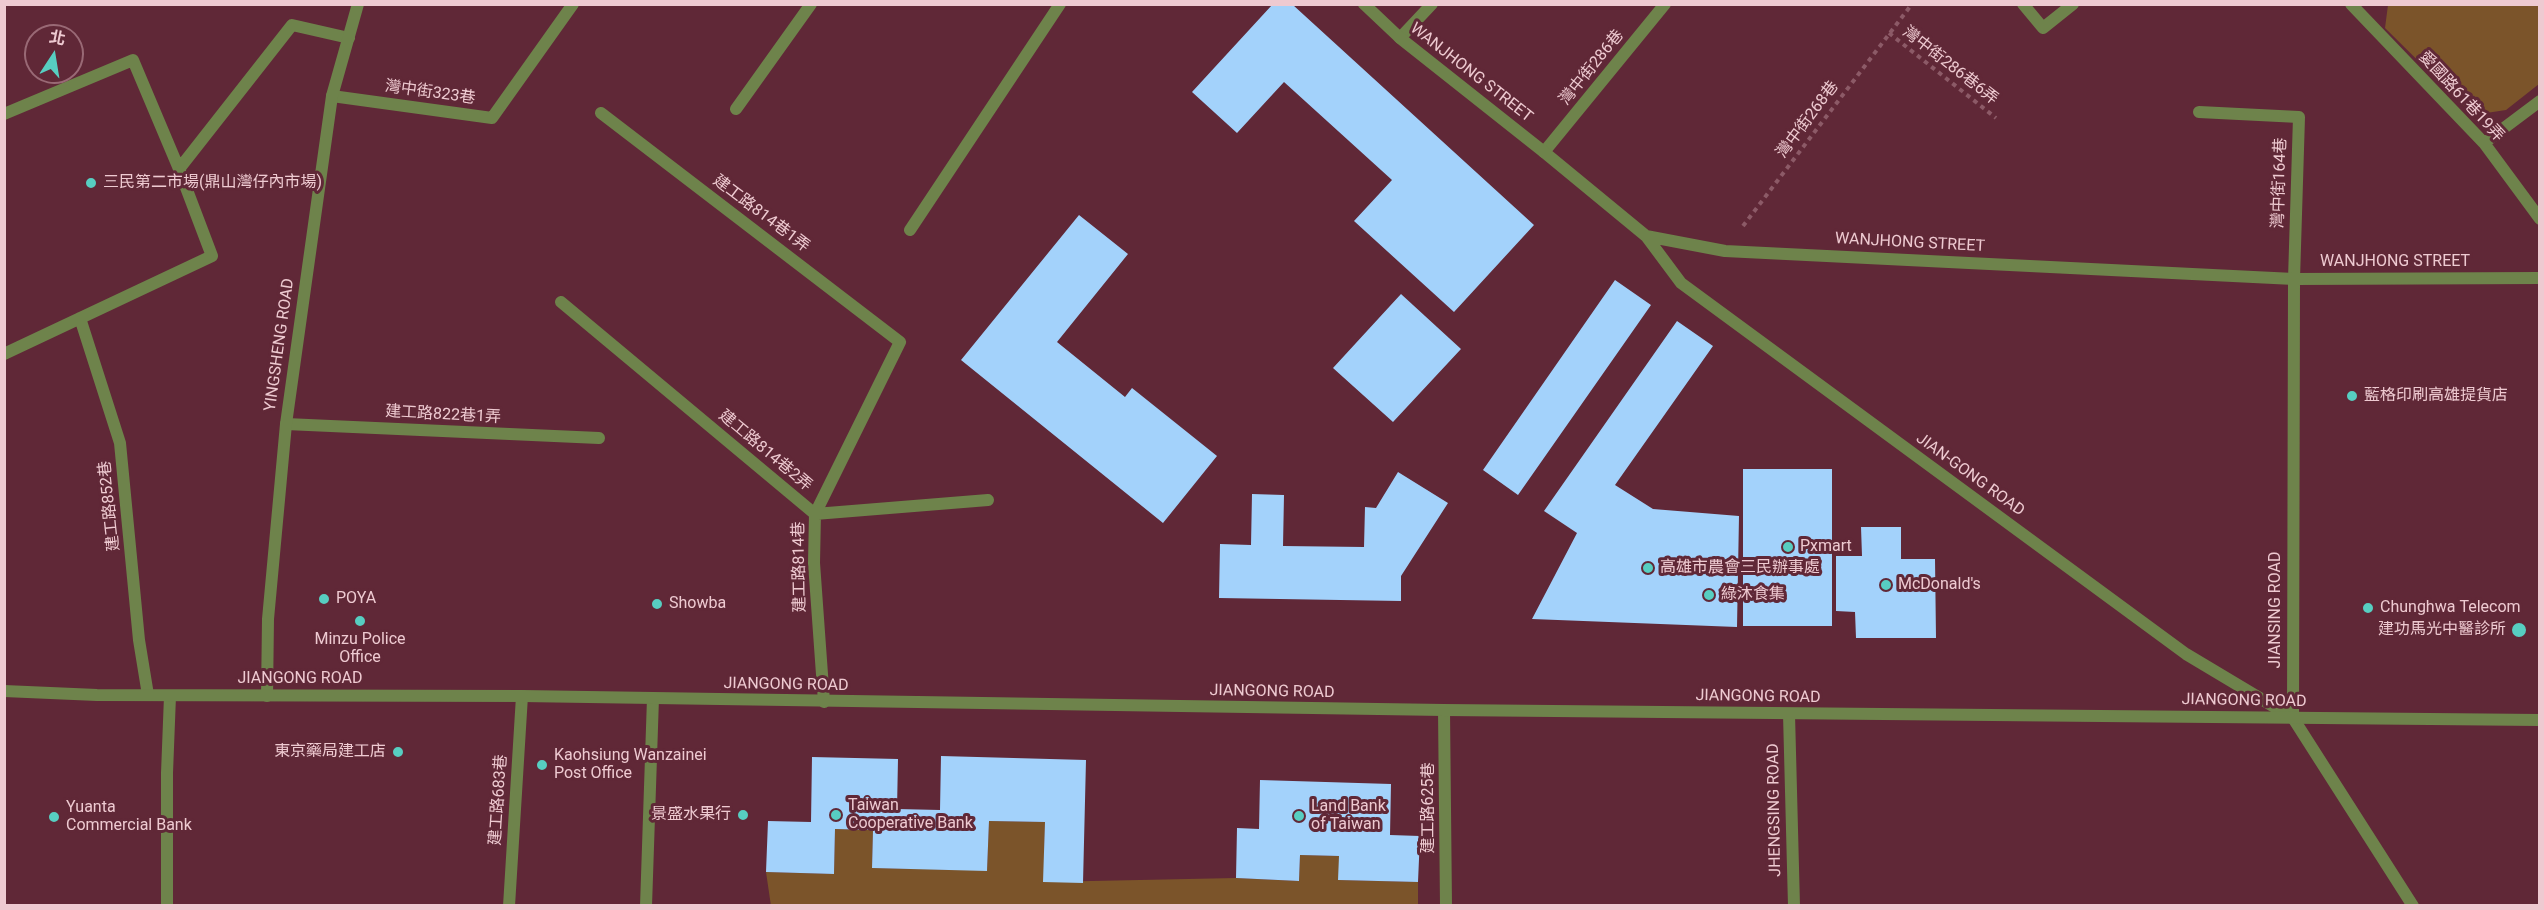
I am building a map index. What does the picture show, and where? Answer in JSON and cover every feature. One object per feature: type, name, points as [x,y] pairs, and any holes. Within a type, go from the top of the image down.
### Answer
[{"type":"street","name":"YINGSHENG ROAD","points":[[267,696],[268,619],[286,424],[332,96],[358,4]]},
{"type":"street","name":"灣中街323巷","points":[[332,96],[492,118],[573,4]]},
{"type":"street","points":[[736,109],[811,4]]},
{"type":"street","points":[[910,230],[1060,4]]},
{"type":"street","name":"WANJHONG STREET","points":[[1364,4],[1400,38],[1646,236],[1725,251],[2294,279],[2540,278]]},
{"type":"street","points":[[1400,38],[1432,4]]},
{"type":"street","name":"灣中街286巷","points":[[1544,152],[1665,4]]},
{"type":"street","points":[[2023,4],[2043,28],[2073,4]]},
{"type":"street","name":"愛國路61巷19弄","points":[[2355,6],[2484,143],[2540,219]]},
{"type":"street","points":[[179,169],[292,25],[349,38]]},
{"type":"street","points":[[4,114],[133,60],[179,169],[212,256],[4,354]]},
{"type":"street","points":[[2484,143],[2540,100]]},
{"type":"street","name":"灣中街164巷","points":[[2199,112],[2299,117],[2294,279]]},
{"type":"street","name":"建工路814巷1弄","points":[[602,113],[900,342]]},
{"type":"street","name":"JIAN-GONG ROAD","points":[[1646,236],[1681,283],[2186,654],[2293,718]]},
{"type":"street","name":"JIANSING ROAD","points":[[2293,718],[2294,279]]},
{"type":"street","name":"建工路814巷2弄","points":[[561,302],[815,514],[988,500]]},
{"type":"street","name":"建工路852巷","points":[[80,318],[120,443],[140,640],[148,695]]},
{"type":"street","name":"建工路814巷","points":[[824,702],[814,563],[815,514],[900,342]]},
{"type":"street","name":"建工路822巷1弄","points":[[286,424],[599,438]]},
{"type":"street","name":"JIANGONG ROAD","points":[[4,691],[170,696],[522,696],[1444,710],[2540,720]]},
{"type":"street","points":[[167,906],[167,774],[170,696]]},
{"type":"street","name":"建工路683巷","points":[[509,906],[522,696]]},
{"type":"street","points":[[646,906],[653,698]]},
{"type":"street","name":"建工路625巷","points":[[1444,710],[1446,906]]},
{"type":"street","name":"JHENGSING ROAD","points":[[1789,714],[1794,906]]},
{"type":"street","points":[[2293,718],[2413,906]]},
{"type":"path","name":"灣中街268巷","points":[[1725,251],[1912,4]]},
{"type":"path","name":"灣中街286巷6弄","points":[[1889,33],[1996,118]]},
{"type":"shaded area","points":[[2388,5],[2539,5],[2539,84],[2506,110],[2473,115],[2385,28]]},
{"type":"shaded area","points":[[989,821],[1045,822],[1044,882],[1236,878],[1299,881],[1300,855],[1339,856],[1339,880],[1418,882],[1418,906],[771,906],[766,872],[834,874],[835,829],[873,830],[872,868],[987,870]]},
{"type":"building","points":[[1272,5],[1293,5],[1534,225],[1454,312],[1354,221],[1392,180],[1284,82],[1237,133],[1192,92]]},
{"type":"building","points":[[1079,215],[1128,254],[1057,342],[1125,397],[1132,388],[1217,456],[1163,523],[961,360]]},
{"type":"building","points":[[1615,280],[1651,305],[1518,495],[1483,470]]},
{"type":"building","points":[[1401,294],[1461,349],[1393,422],[1333,368]]},
{"type":"building","name":"高雄市農會三民辦事處","points":[[1677,321],[1713,346],[1615,485],[1653,509],[1739,516],[1737,627],[1532,619],[1577,533],[1544,511]]},
{"type":"building","name":"Pxmart","points":[[1743,469],[1832,469],[1832,626],[1743,626]]},
{"type":"building","points":[[1398,472],[1448,503],[1401,576],[1401,601],[1219,598],[1220,544],[1251,545],[1252,494],[1284,495],[1283,546],[1364,547],[1365,507],[1376,508]]},
{"type":"building","name":"McDonald's","points":[[1861,527],[1901,527],[1901,559],[1935,559],[1936,638],[1856,638],[1855,612],[1836,611],[1836,556],[1862,556]]},
{"type":"building","points":[[941,756],[1086,760],[1083,883],[1043,882],[1045,822],[989,821],[987,871],[872,868],[873,830],[835,829],[834,874],[766,872],[768,821],[811,822],[812,757],[898,759],[897,809],[940,810]]},
{"type":"building","points":[[1260,780],[1391,784],[1390,835],[1420,836],[1418,882],[1338,880],[1339,856],[1300,855],[1299,881],[1236,878],[1237,828],[1259,829]]},
{"type":"place","name":"三民第二市場(鼎山灣仔內市場)","points":[[91,183]]},
{"type":"place","name":"藍格印刷高雄提貨店","points":[[2352,396]]},
{"type":"place","name":"Pxmart","points":[[1788,547]]},
{"type":"place","name":"高雄市農會三民辦事處","points":[[1648,568]]},
{"type":"place","name":"McDonald's","points":[[1886,585]]},
{"type":"place","name":"綠沐食集","points":[[1709,595]]},
{"type":"place","name":"POYA","points":[[324,599]]},
{"type":"place","name":"Showba","points":[[657,604]]},
{"type":"place","name":"Chunghwa Telecom","points":[[2368,608]]},
{"type":"place","name":"Minzu Police Office","points":[[360,621]]},
{"type":"place","name":"建功馬光中醫診所","points":[[2519,630]]},
{"type":"place","name":"東京藥局建工店","points":[[398,752]]},
{"type":"place","name":"Kaohsiung Wanzainei Post Office","points":[[542,765]]},
{"type":"place","name":"景盛水果行","points":[[743,815]]},
{"type":"place","name":"Taiwan Cooperative Bank","points":[[836,815]]},
{"type":"place","name":"Land Bank of Taiwan","points":[[1299,816]]},
{"type":"place","name":"Yuanta Commercial Bank","points":[[54,817]]}]
